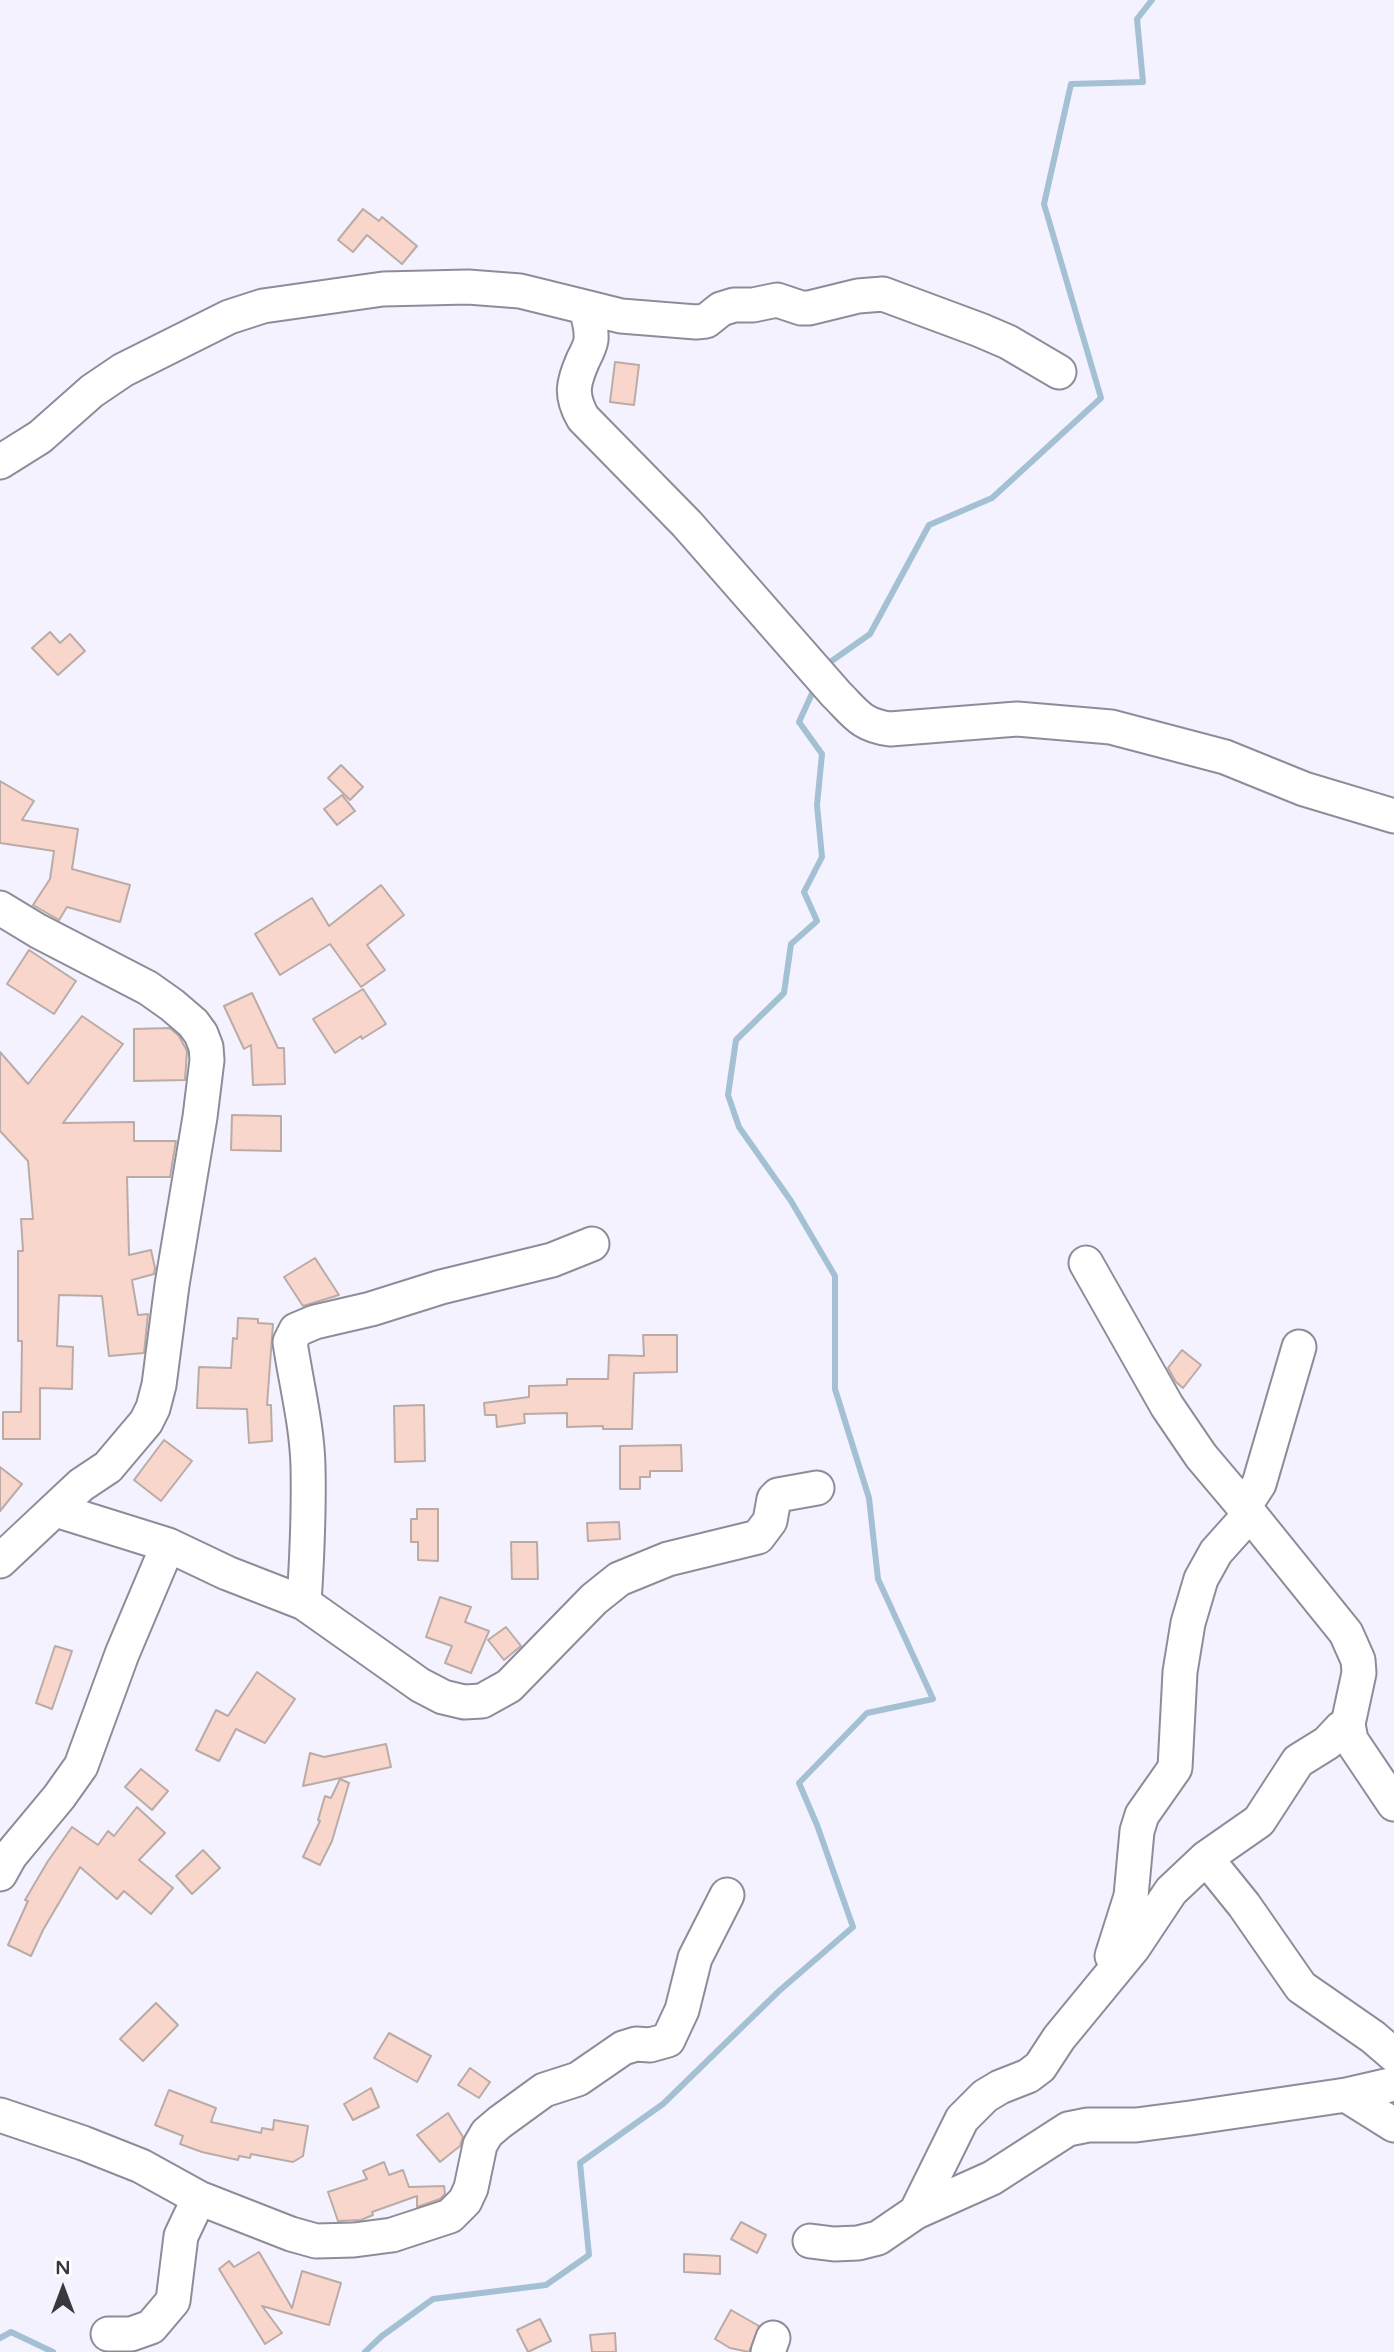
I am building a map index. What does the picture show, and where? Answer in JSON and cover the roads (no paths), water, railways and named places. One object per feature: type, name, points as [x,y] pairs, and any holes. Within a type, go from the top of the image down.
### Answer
[{"type":"street","points":[[0,462],[40,438],[92,391],[123,370],[229,317],[263,306],[383,289],[468,287],[520,291],[621,316],[696,322],[713,318],[727,306],[753,305],[777,300],[809,307],[858,296],[883,294],[1008,342],[1059,372]]},
{"type":"street","points":[[585,307],[590,320],[591,342],[580,368],[573,398],[583,418],[687,524],[836,694],[872,726],[890,729],[1017,719],[1111,727],[1225,757],[1304,789],[1394,816]]},
{"type":"street","points":[[0,908],[38,931],[148,988],[193,1023],[206,1047],[206,1073],[200,1118],[172,1285],[159,1385],[153,1408],[134,1438],[108,1467],[81,1485],[0,1561]]},
{"type":"street","points":[[304,1603],[308,1465],[290,1342],[292,1334],[301,1326],[371,1309],[441,1287],[552,1260],[592,1244]]},
{"type":"street","points":[[1086,1263],[1167,1406],[1201,1456],[1300,1579],[1327,1607],[1353,1646],[1359,1673],[1348,1724],[1351,1740],[1394,1804]]},
{"type":"street","points":[[1105,1983],[1131,1896],[1137,1831],[1142,1815],[1175,1768],[1180,1672],[1188,1623],[1201,1579],[1216,1552],[1247,1510],[1259,1484],[1299,1347]]},
{"type":"street","points":[[56,1510],[168,1545],[227,1573],[304,1603],[420,1685],[443,1697],[464,1702],[482,1701],[509,1686],[594,1599],[619,1580],[668,1559],[758,1536],[770,1521],[774,1499],[778,1495],[817,1488]]},
{"type":"street","points":[[0,1874],[10,1856],[59,1797],[80,1766],[122,1654],[168,1545]]},
{"type":"street","points":[[916,2212],[962,2119],[985,2096],[1028,2076],[1040,2067],[1059,2038],[1133,1948],[1171,1891],[1206,1858],[1259,1821],[1298,1761],[1327,1743],[1348,1724]]},
{"type":"street","points":[[1206,1858],[1244,1905],[1301,1987],[1373,2037],[1394,2055]]},
{"type":"street","points":[[0,2115],[141,2166],[199,2198],[291,2234],[316,2241],[335,2242],[392,2235],[450,2216],[465,2201],[471,2188],[480,2145],[487,2133],[544,2090],[578,2079],[623,2048],[668,2040],[682,2010],[695,1958],[727,1895]]},
{"type":"street","points":[[810,2241],[834,2244],[878,2238],[916,2212],[992,2178],[1068,2129],[1088,2124],[1136,2124],[1190,2118],[1346,2095],[1394,2084]]},
{"type":"street","points":[[1346,2095],[1394,2125]]},
{"type":"street","points":[[108,2334],[131,2334],[151,2327],[173,2301],[181,2236],[199,2198]]},
{"type":"waterway","points":[[826,665],[870,634],[929,525],[992,498],[1101,398],[1044,204],[1071,84],[1143,82],[1137,19],[1152,0]]},
{"type":"waterway","points":[[365,2352],[382,2336],[433,2299],[546,2285],[589,2255],[580,2163],[663,2104],[779,1991],[853,1927],[817,1825],[799,1783],[867,1713],[933,1699],[878,1579],[869,1498],[835,1389],[835,1276],[791,1201],[739,1127],[728,1095],[736,1040],[784,993],[791,944],[817,921],[804,892],[822,857],[817,805],[822,754],[799,722],[815,687]]},
{"type":"waterway","points":[[0,2338],[11,2332],[53,2352]]}]
